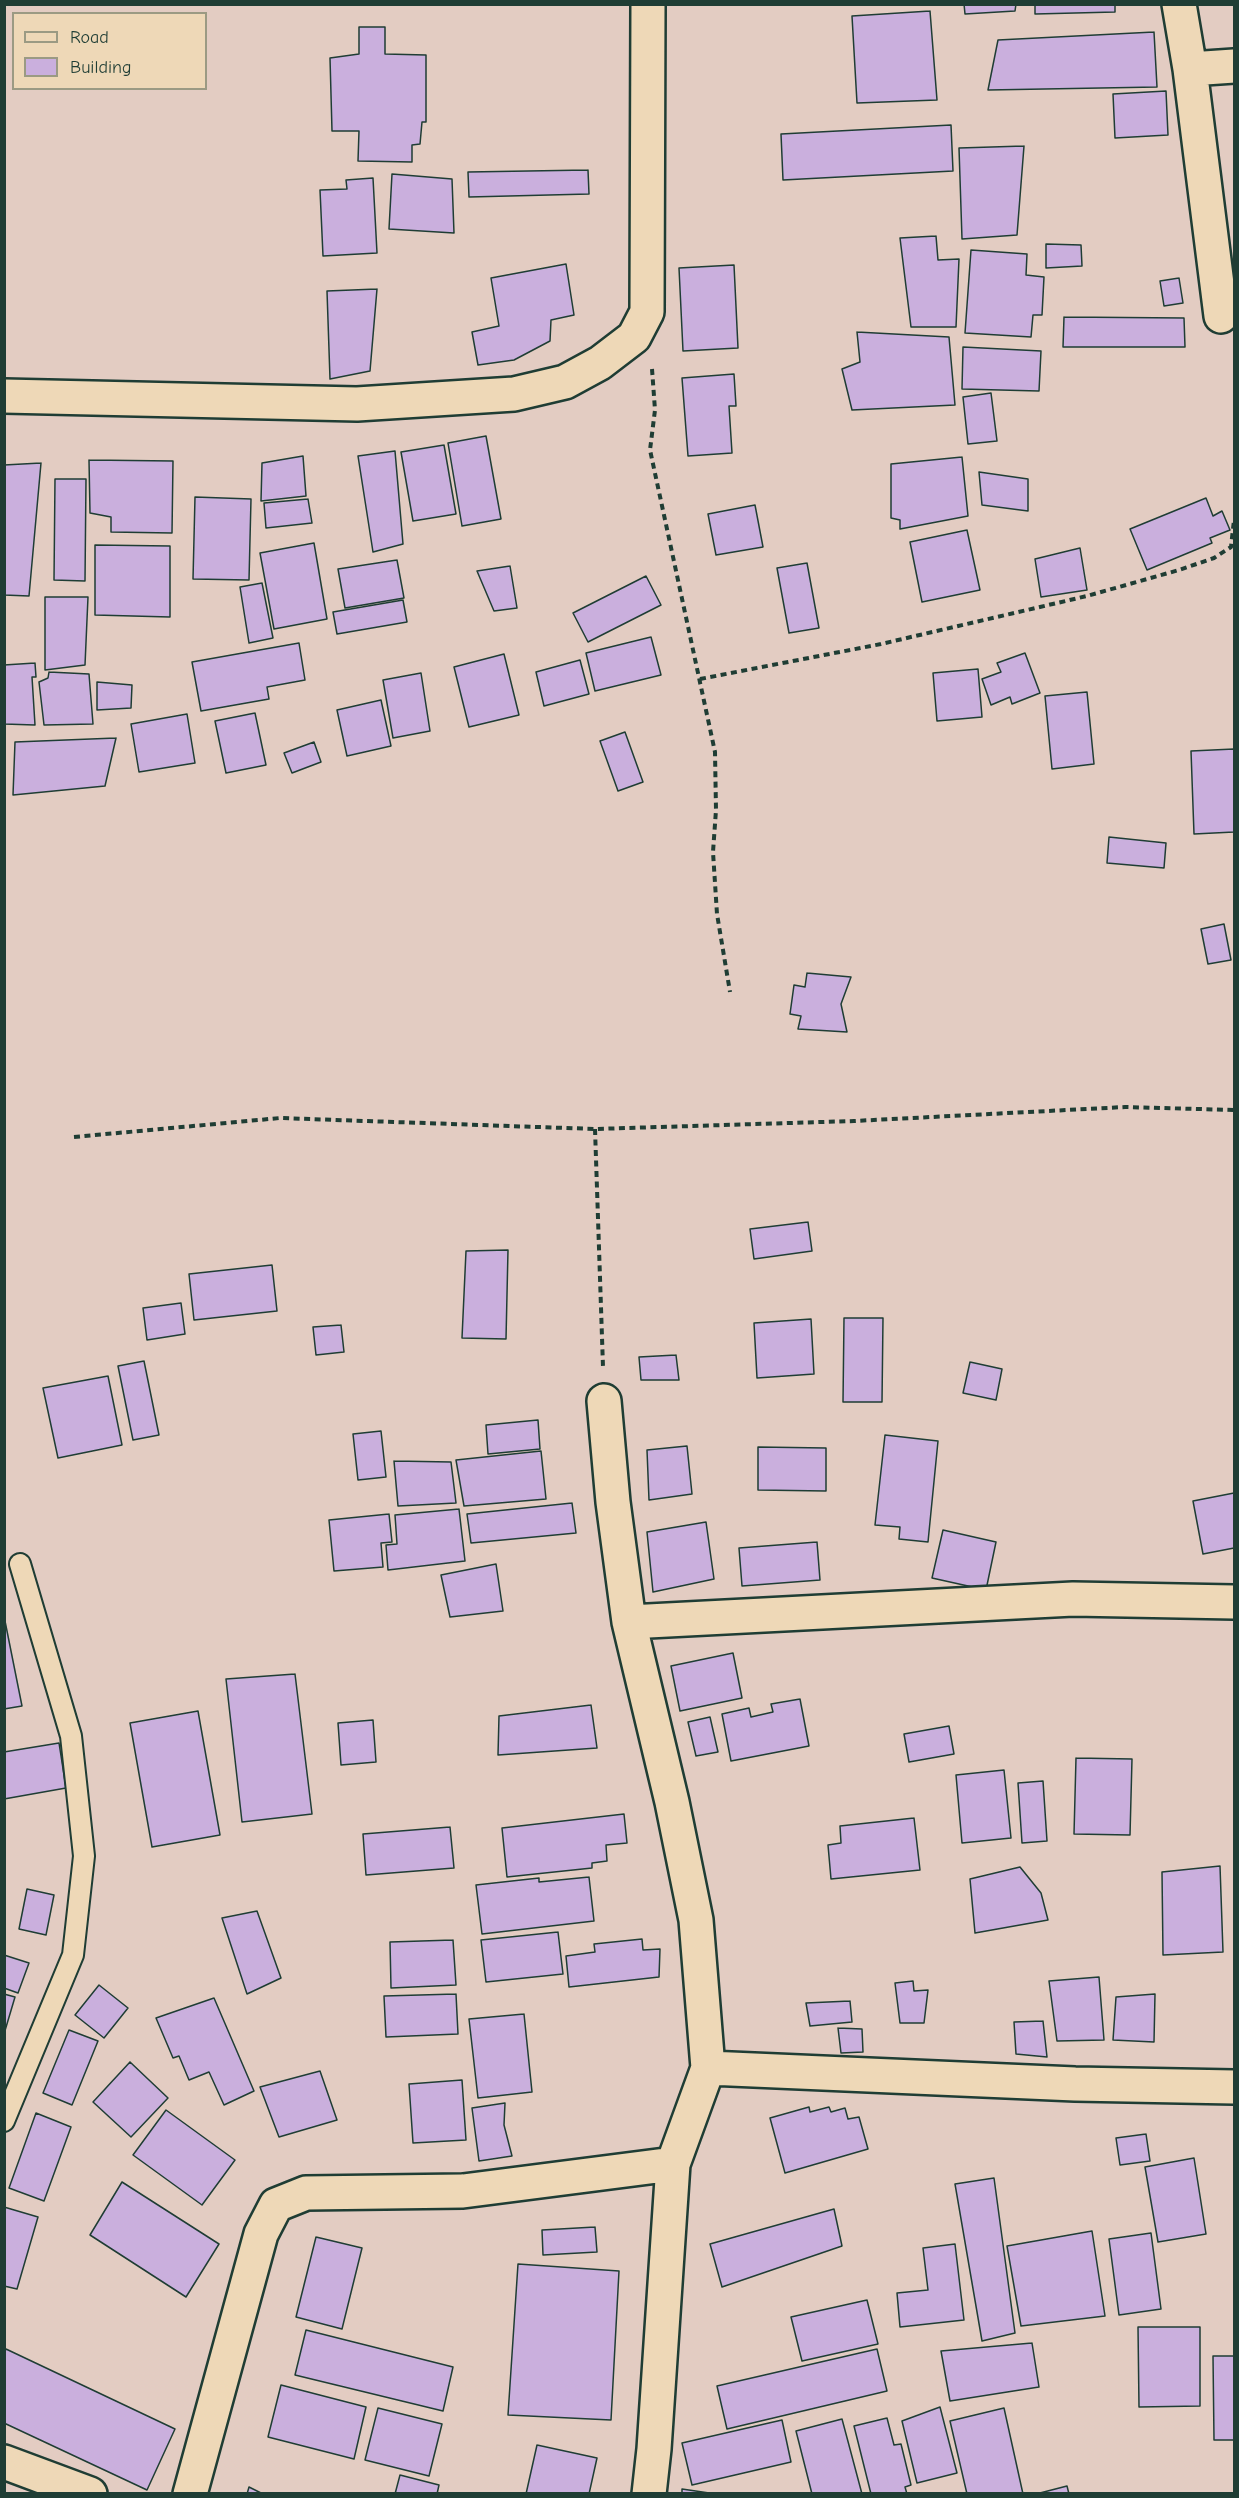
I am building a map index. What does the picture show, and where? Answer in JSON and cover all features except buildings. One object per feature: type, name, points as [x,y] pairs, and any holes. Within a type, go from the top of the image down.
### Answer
[{"type":"street","points":[[4,396],[357,404],[514,394],[565,382],[600,363],[634,337],[647,312],[648,4]]},
{"type":"street","points":[[1179,4],[1190,69],[1221,316]]},
{"type":"street","points":[[1190,69],[1234,66]]},
{"type":"street","points":[[604,1401],[613,1502],[629,1622],[672,1802],[696,1920],[708,2068],[673,2164],[649,2493]]},
{"type":"street","points":[[629,1622],[1073,1599],[1234,1602]]},
{"type":"street","points":[[708,2068],[1075,2084],[1234,2087]]},
{"type":"street","points":[[190,2493],[261,2234],[276,2205],[306,2193],[463,2191],[673,2164]]},
{"type":"street","points":[[4,2462],[90,2493]]},
{"type":"lane","points":[[4,2121],[73,1955],[84,1856],[71,1737],[20,1564]]},
{"type":"path","points":[[652,366],[656,410],[650,450],[715,752],[716,810],[713,852],[717,914],[730,992]]},
{"type":"path","points":[[700,680],[880,644],[1087,596],[1179,570],[1214,558],[1231,547],[1234,520]]},
{"type":"path","points":[[74,1137],[280,1118],[595,1129],[854,1121],[1125,1107],[1234,1110]]},
{"type":"path","points":[[595,1129],[604,1401]]}]
